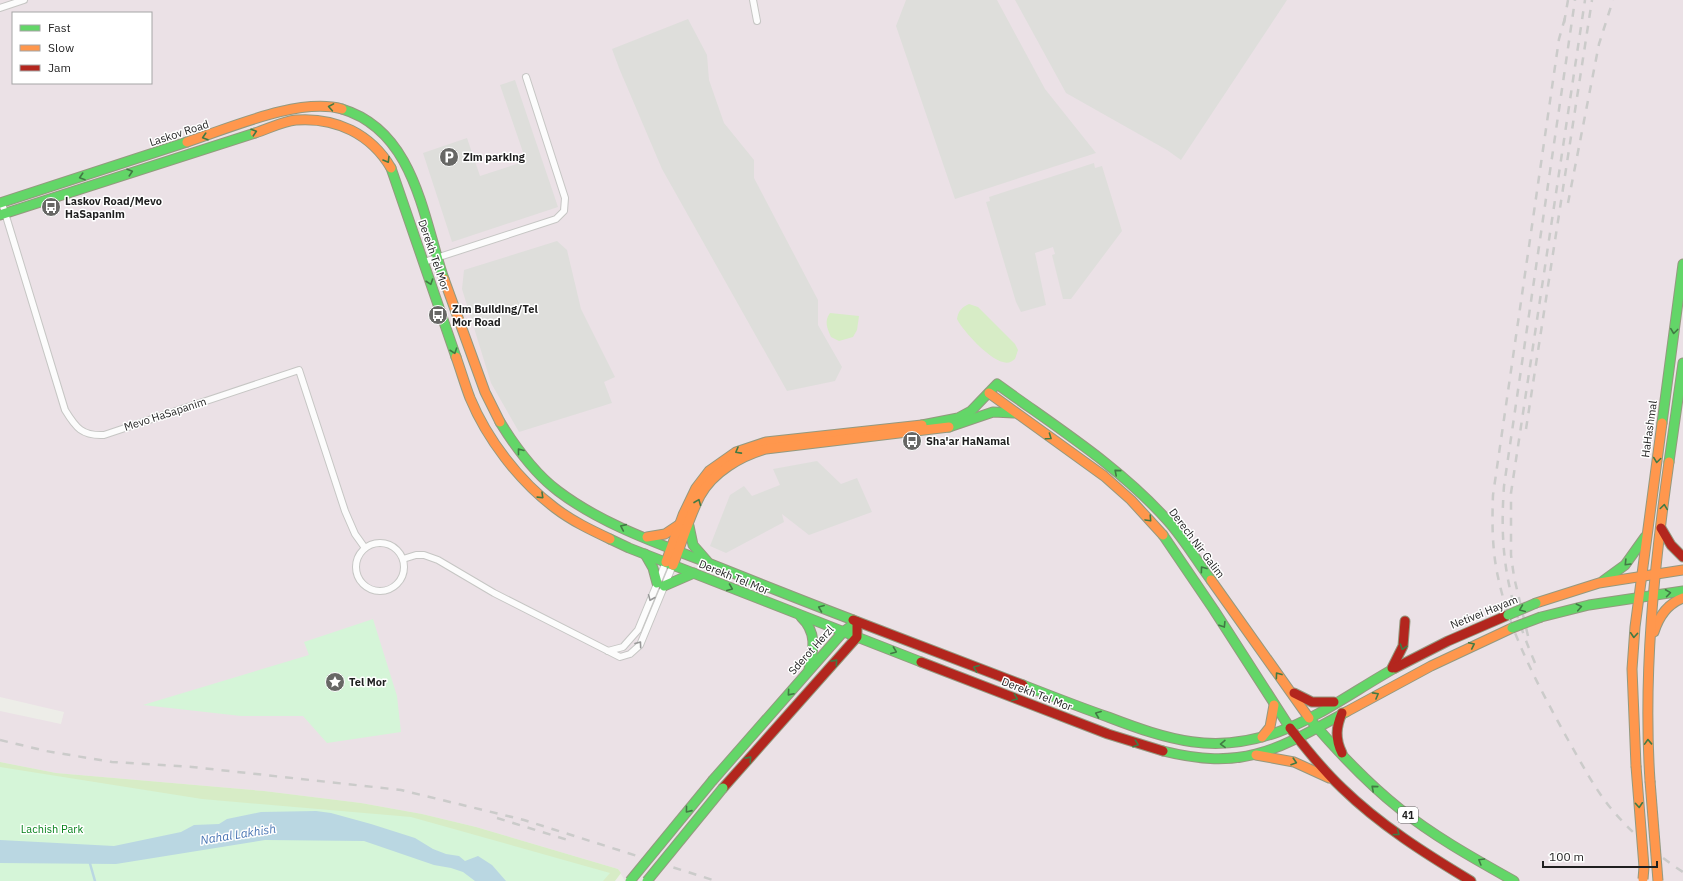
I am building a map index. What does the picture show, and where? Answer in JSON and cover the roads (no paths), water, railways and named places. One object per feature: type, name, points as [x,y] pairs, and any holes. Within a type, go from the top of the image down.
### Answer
[{"type":"main road","name":"Laskov Road","points":[[1,203],[277,114],[309,106],[342,109],[368,119]]},
{"type":"main road","name":"Derekh Tel Mor","points":[[368,119],[389,136],[407,165],[437,258],[484,392],[499,420],[514,443],[556,490],[594,514],[675,550],[857,622],[1175,741],[1239,744],[1290,728],[1309,718]]},
{"type":"main road","name":"Laskov Road","points":[[2,214],[295,120],[327,122],[360,132]]},
{"type":"main road","name":"Derekh Tel Mor","points":[[360,132],[380,150],[393,171],[470,398],[485,428],[526,482],[546,502],[573,520],[594,531],[669,564],[1108,734],[1158,751],[1201,758],[1224,759],[1256,755],[1298,739],[1318,729]]},
{"type":"main road","name":"HaHashmal","points":[[1643,880],[1644,867],[1636,766],[1632,669],[1638,596],[1683,264]]},
{"type":"main road","points":[[1658,881],[1650,781],[1647,692],[1648,648],[1655,574],[1683,363]]},
{"type":"main road","name":"Derech Nir Galim","points":[[1290,728],[1274,706],[1214,610],[1160,531],[1131,500],[1104,476],[992,396],[1000,387],[1108,464],[1138,490],[1169,522],[1309,718]]},
{"type":"main road","points":[[976,418],[992,396]]},
{"type":"main road","points":[[712,564],[693,545],[686,523],[696,487],[704,477],[727,458],[745,448],[766,442],[930,424],[958,418],[992,396]]},
{"type":"main road","points":[[669,564],[686,523],[700,496],[709,483],[729,466],[758,451],[944,428],[962,424],[996,411],[1017,414]]},
{"type":"main road","points":[[644,537],[662,536],[686,523]]},
{"type":"main road","points":[[1661,528],[1671,545],[1683,557]]},
{"type":"main road","points":[[1599,583],[1625,565],[1647,534]]},
{"type":"main road","points":[[645,554],[661,584],[694,573]]},
{"type":"main road","name":"Netivei Hayam","points":[[1309,718],[1391,670],[1447,640],[1536,603],[1599,583],[1683,570]]},
{"type":"main road","points":[[1318,729],[1342,713],[1436,662],[1512,628],[1541,617],[1589,605],[1638,596],[1683,591]]},
{"type":"main road","points":[[1648,648],[1658,619],[1671,604],[1683,598]]},
{"type":"main road","points":[[796,614],[809,625],[813,631],[814,647],[808,671]]},
{"type":"main road","points":[[1391,670],[1406,637],[1406,621]]},
{"type":"main road","points":[[647,881],[723,788],[857,637],[857,622]]},
{"type":"main road","name":"Sderot Herzl","points":[[630,881],[713,780],[808,671],[843,632],[857,622]]},
{"type":"main road","points":[[1289,690],[1303,699],[1313,703],[1327,704],[1343,699]]},
{"type":"main road","points":[[1261,738],[1270,727],[1274,706]]},
{"type":"main road","points":[[1342,713],[1336,731],[1337,743],[1348,761]]},
{"type":"main road","name":"41","points":[[1309,718],[1362,777],[1405,813],[1514,881]]},
{"type":"main road","name":"41","points":[[1290,728],[1338,784],[1359,804],[1394,831],[1471,881]]},
{"type":"main road","points":[[1256,755],[1278,758],[1296,763],[1318,772],[1338,784]]},
{"type":"street","points":[[0,8],[24,0]]},
{"type":"street","points":[[753,0],[757,21]]},
{"type":"street","points":[[424,262],[556,219],[564,211],[566,198],[526,77]]},
{"type":"street","name":"Mevo HaSapanim","points":[[1,203],[2,214],[65,410],[73,424],[87,434],[104,435],[299,370],[347,516],[365,548]]},
{"type":"street","points":[[372,544],[387,544],[394,547],[403,559],[404,567],[399,581],[387,590],[374,590],[364,584],[357,573],[357,559],[365,548],[372,544]]},
{"type":"street","points":[[403,559],[416,555],[424,555],[438,560],[494,593],[607,651],[620,656],[630,654],[640,645],[669,564]]},
{"type":"street","points":[[607,651],[623,647],[632,639],[661,584]]},
{"type":"water","name":"Nahal Lakhish","points":[[316,811],[331,813],[415,838],[433,849],[446,854],[459,856],[465,861],[478,856],[492,865],[506,881],[475,881],[463,872],[434,865],[364,841],[265,840],[116,864],[0,863],[0,840],[114,846],[181,832],[194,825],[219,824],[227,819],[261,812]]},
{"type":"waterway","points":[[89,860],[95,881]]},
{"type":"railway","points":[[1564,23],[1568,0]]},
{"type":"railway","points":[[1535,663],[1518,618],[1512,597],[1504,556],[1504,486],[1575,0]]},
{"type":"railway","points":[[1528,636],[1514,577],[1511,555],[1511,493],[1585,0]]},
{"type":"railway","points":[[1526,429],[1592,0]]},
{"type":"railway","points":[[1568,203],[1599,44],[1613,0]]},
{"type":"railway","points":[[1565,18],[1559,39],[1493,495],[1495,557],[1503,598],[1526,660],[1589,776],[1607,804],[1630,829],[1655,852],[1683,872]]},
{"type":"railway","points":[[0,740],[46,751],[112,762],[192,767],[401,790],[524,820],[716,881]]},
{"type":"railway","points":[[497,818],[571,841]]},
{"type":"place","name":"Zim parking","points":[[449,157]]},
{"type":"place","name":"Laskov Road/Mevo HaSapanim","points":[[51,207]]},
{"type":"place","name":"Zim Building/Tel Mor Road","points":[[438,315]]},
{"type":"place","name":"Sha'ar HaNamal","points":[[912,441]]},
{"type":"place","name":"Tel Mor","points":[[335,682]]},
{"type":"park label","name":"Lachish Park","points":[[52,829]]}]
